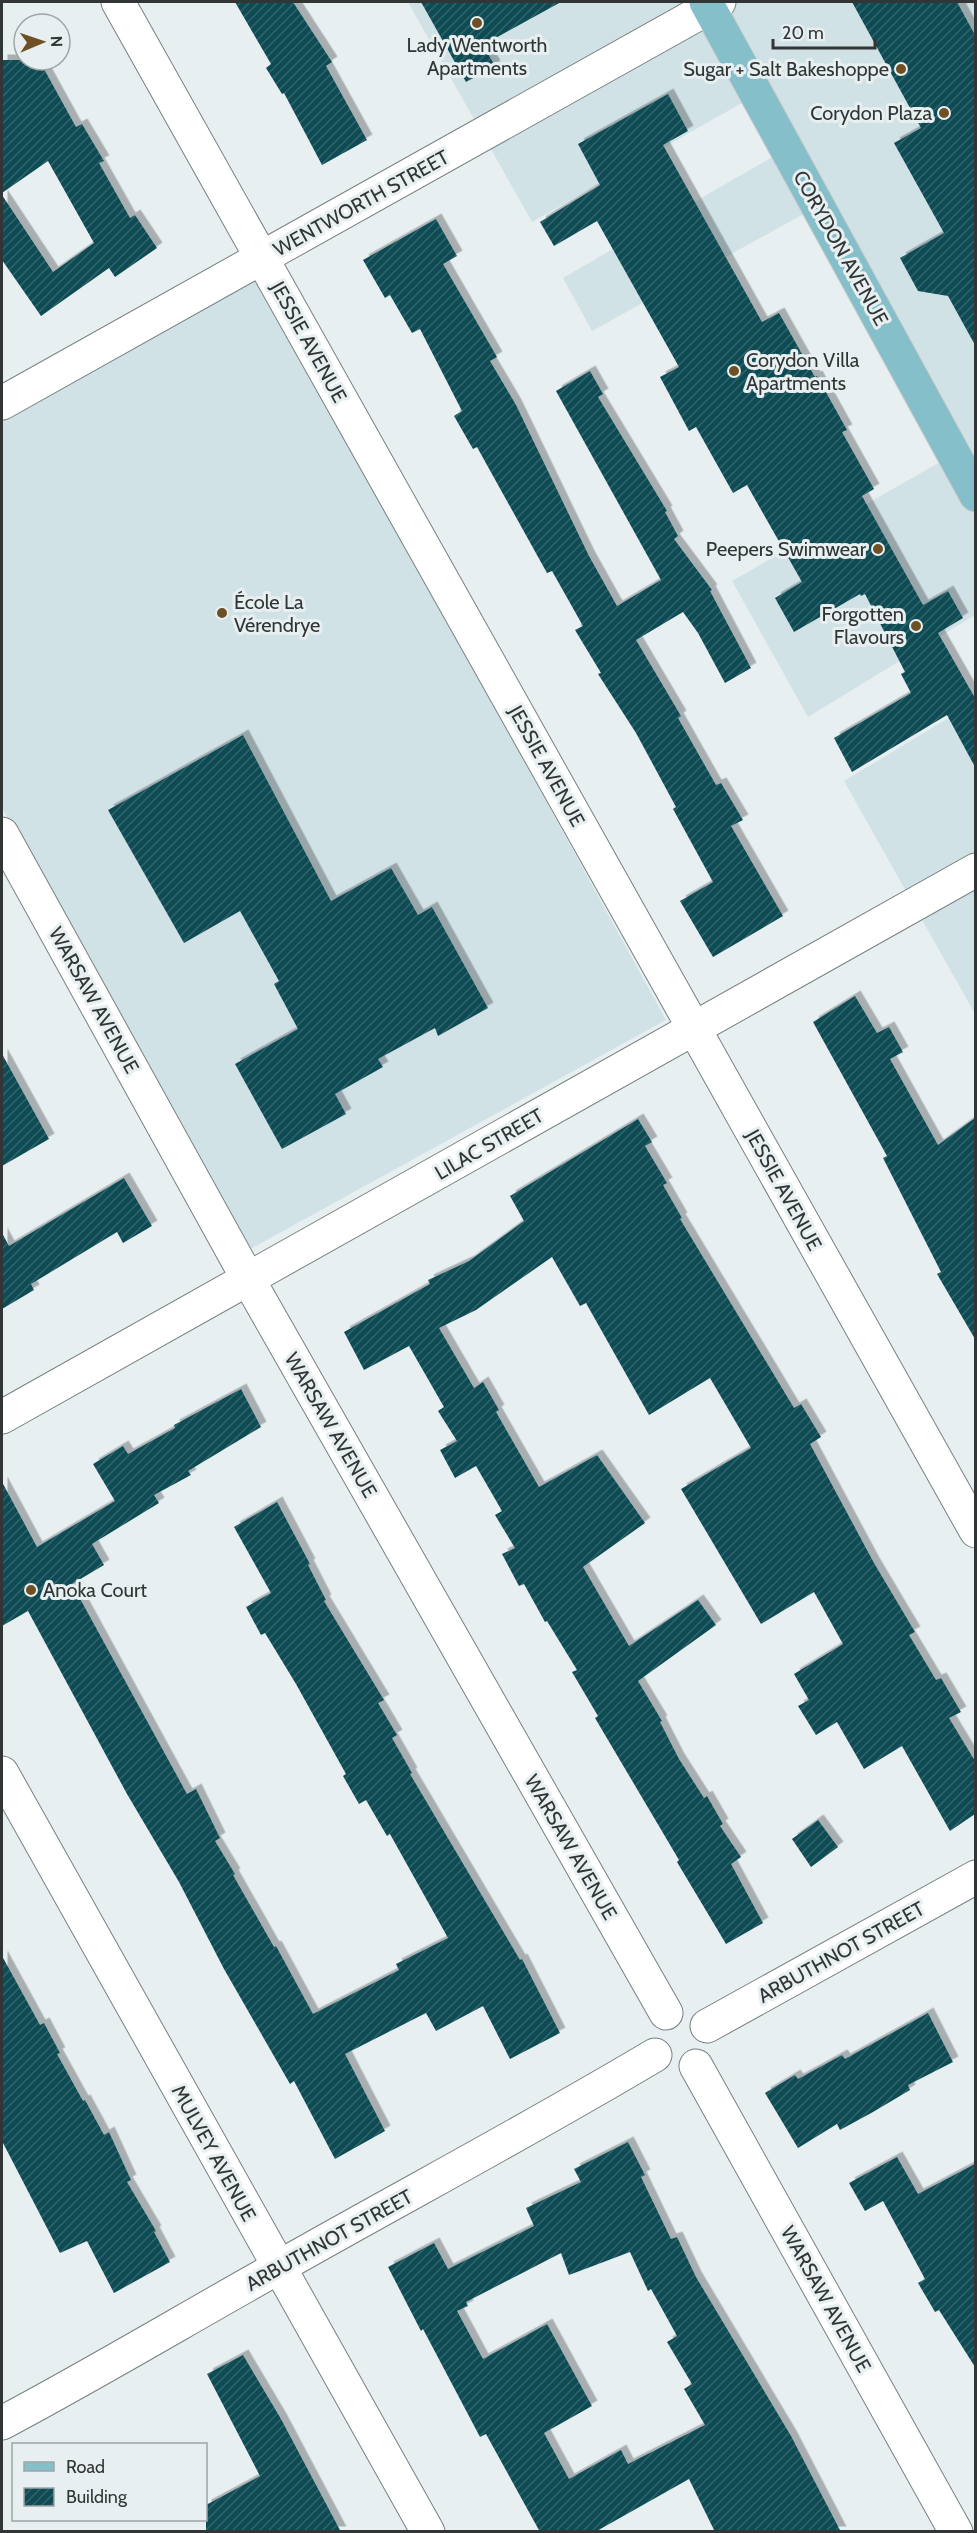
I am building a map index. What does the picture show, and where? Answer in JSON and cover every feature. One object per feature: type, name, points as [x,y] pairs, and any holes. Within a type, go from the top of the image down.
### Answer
[{"type":"main road","name":"CORYDON AVENUE","points":[[711,4],[975,495]]},
{"type":"street","name":"JESSIE AVENUE","points":[[118,2],[975,1531]]},
{"type":"street","name":"WENTWORTH STREET","points":[[2,403],[711,4]]},
{"type":"street","name":"WARSAW AVENUE","points":[[2,834],[248,1279],[666,2013]]},
{"type":"street","name":"LILAC STREET","points":[[2,1417],[693,1026],[975,870]]},
{"type":"street","name":"MULVEY AVENUE","points":[[2,1773],[428,2532]]},
{"type":"street","name":"ARBUTHNOT STREET","points":[[708,2026],[975,1878]]},
{"type":"street","points":[[685,2009],[702,2018],[708,2026],[711,2034],[708,2052],[696,2066],[678,2070],[669,2067],[655,2055],[651,2037],[653,2027],[666,2013],[685,2009]]},
{"type":"street","name":"ARBUTHNOT STREET","points":[[2,2423],[104,2369],[279,2267],[486,2153],[655,2055]]},
{"type":"street","name":"WARSAW AVENUE","points":[[696,2066],[956,2532]]},
{"type":"shaded area","points":[[408,2],[975,2],[975,615],[808,717],[732,581],[954,454],[818,206],[592,331],[563,278],[786,149],[756,95],[532,222]]},
{"type":"shaded area","name":"École La Vérendrye","points":[[258,276],[666,1020],[245,1252],[2,808],[2,417]]},
{"type":"shaded area","points":[[975,702],[975,1014],[844,781]]},
{"type":"building","points":[[235,2],[293,2],[332,62],[326,66],[367,140],[322,165],[284,93],[282,94],[266,68],[271,64]]},
{"type":"building","name":"Lady Wentworth Apartments","points":[[421,2],[561,2],[483,45],[495,66],[466,82]]},
{"type":"building","name":"Corydon Plaza","points":[[852,2],[957,2],[975,35],[975,345],[948,296],[918,291],[900,258],[944,233],[894,143],[921,128]]},
{"type":"building","points":[[2,60],[12,60],[12,72],[46,72],[76,127],[82,124],[104,161],[99,163],[130,218],[135,215],[157,248],[115,277],[109,268],[41,316],[2,260],[2,195],[53,272],[94,243],[48,161],[2,193]]},
{"type":"building","points":[[668,94],[688,131],[663,145],[762,322],[779,313],[815,377],[817,376],[847,430],[842,432],[874,489],[862,496],[923,605],[948,591],[963,618],[938,633],[975,698],[975,767],[947,715],[852,772],[834,738],[911,693],[901,674],[905,672],[865,594],[861,596],[860,594],[794,632],[775,598],[802,582],[747,485],[733,493],[696,427],[689,431],[660,377],[679,367],[597,221],[554,246],[540,222],[600,185],[578,144]]},
{"type":"building","points":[[436,219],[457,256],[443,264],[497,357],[490,361],[516,405],[589,556],[617,606],[661,580],[556,391],[590,371],[603,394],[598,397],[667,511],[665,512],[678,536],[674,539],[712,590],[710,591],[751,668],[725,683],[698,633],[683,612],[636,640],[681,716],[678,718],[716,785],[721,783],[743,820],[731,826],[783,916],[713,957],[680,901],[713,882],[673,809],[676,807],[636,733],[598,674],[601,673],[575,630],[583,626],[552,571],[547,573],[477,447],[473,449],[454,416],[462,411],[420,329],[412,333],[390,295],[385,298],[363,260]]},
{"type":"building","points":[[243,735],[331,901],[391,868],[418,915],[432,907],[488,1008],[438,1036],[435,1028],[378,1059],[383,1067],[335,1094],[346,1114],[282,1149],[235,1064],[298,1029],[274,984],[279,981],[240,911],[184,943],[108,810]]},
{"type":"building","points":[[855,996],[877,1033],[889,1027],[903,1052],[890,1059],[938,1145],[975,1118],[975,1339],[937,1274],[941,1272],[883,1158],[887,1156],[813,1022]]},
{"type":"building","points":[[2,1054],[49,1139],[2,1166]]},
{"type":"building","points":[[638,1119],[652,1142],[645,1146],[667,1183],[663,1185],[682,1218],[680,1219],[794,1408],[801,1404],[821,1437],[810,1444],[874,1563],[915,1632],[909,1635],[936,1680],[941,1678],[961,1712],[949,1718],[975,1761],[975,1814],[950,1831],[902,1746],[864,1769],[837,1722],[816,1735],[798,1706],[809,1700],[794,1674],[843,1644],[814,1592],[761,1624],[681,1489],[751,1448],[710,1378],[649,1415],[586,1303],[580,1306],[552,1257],[476,1310],[439,1328],[474,1388],[483,1382],[499,1410],[496,1412],[539,1487],[597,1455],[645,1523],[583,1567],[629,1646],[698,1600],[716,1625],[638,1681],[662,1721],[660,1722],[679,1759],[704,1798],[707,1796],[723,1824],[720,1826],[741,1857],[731,1864],[763,1923],[726,1944],[595,1718],[598,1716],[572,1672],[577,1670],[547,1621],[545,1622],[524,1584],[519,1586],[502,1554],[515,1548],[495,1515],[502,1511],[476,1466],[455,1478],[440,1450],[457,1441],[438,1411],[444,1407],[409,1346],[364,1370],[344,1332],[430,1284],[428,1280],[469,1261],[524,1221],[510,1196]]},
{"type":"building","points":[[124,1178],[152,1226],[123,1243],[117,1232],[31,1284],[34,1290],[2,1309],[2,1233],[9,1246]]},
{"type":"building","points":[[241,1389],[261,1427],[188,1471],[191,1475],[154,1495],[159,1503],[92,1544],[104,1565],[72,1584],[187,1794],[196,1789],[220,1838],[215,1841],[313,2014],[399,1970],[396,1964],[448,1938],[390,1834],[387,1836],[366,1800],[359,1804],[343,1776],[346,1774],[296,1684],[265,1633],[261,1635],[246,1607],[271,1593],[234,1527],[277,1502],[310,1564],[308,1565],[326,1600],[324,1601],[384,1700],[378,1703],[397,1735],[392,1738],[412,1773],[410,1774],[520,1960],[522,1959],[560,2033],[510,2059],[483,2006],[436,2031],[426,2013],[345,2054],[385,2131],[335,2159],[294,2081],[290,2084],[224,1969],[179,1882],[127,1794],[28,1611],[2,1626],[2,1482],[37,1547],[115,1501],[93,1464],[123,1446],[128,1454],[175,1428],[174,1425]]},
{"type":"building","points":[[818,1820],[838,1847],[811,1867],[792,1839]]},
{"type":"building","points":[[2,1956],[40,2025],[44,2023],[60,2053],[57,2054],[83,2101],[85,2100],[104,2135],[109,2132],[131,2180],[127,2182],[156,2231],[154,2232],[170,2262],[114,2293],[87,2241],[60,2253],[2,2141]]},
{"type":"building","points":[[928,2013],[953,2062],[908,2085],[910,2090],[873,2112],[840,2130],[837,2124],[798,2148],[765,2093],[795,2075],[798,2079],[842,2055],[845,2059]]},
{"type":"building","points":[[628,2142],[645,2175],[641,2177],[671,2239],[677,2237],[696,2277],[791,2436],[841,2532],[715,2532],[689,2479],[595,2532],[540,2532],[486,2434],[480,2437],[388,2267],[434,2243],[448,2269],[534,2226],[526,2208],[581,2182],[574,2169]],"holes":[[[630,2252],[648,2291],[651,2289],[677,2336],[667,2342],[692,2384],[684,2389],[705,2425],[628,2464],[621,2450],[569,2479],[544,2433],[592,2406],[547,2324],[483,2359],[457,2311],[468,2306],[466,2302],[561,2253],[569,2275]]]},
{"type":"building","points":[[897,2157],[918,2194],[975,2164],[975,2367],[939,2310],[935,2312],[918,2283],[925,2279],[883,2201],[865,2211],[849,2183]]},
{"type":"building","points":[[243,2355],[281,2419],[341,2532],[206,2532],[207,2504],[260,2476],[207,2374]]},
{"type":"place","name":"Lady Wentworth Apartments","points":[[477,23]]},
{"type":"place","name":"Sugar + Salt Bakeshoppe","points":[[901,69]]},
{"type":"place","name":"Corydon Plaza","points":[[944,113]]},
{"type":"place","name":"Corydon Villa Apartments","points":[[734,371]]},
{"type":"place","name":"Peepers Swimwear","points":[[878,549]]},
{"type":"place","name":"École La Vérendrye","points":[[222,613]]},
{"type":"place","name":"Forgotten Flavours","points":[[916,626]]},
{"type":"place","name":"Anoka Court","points":[[31,1590]]}]
